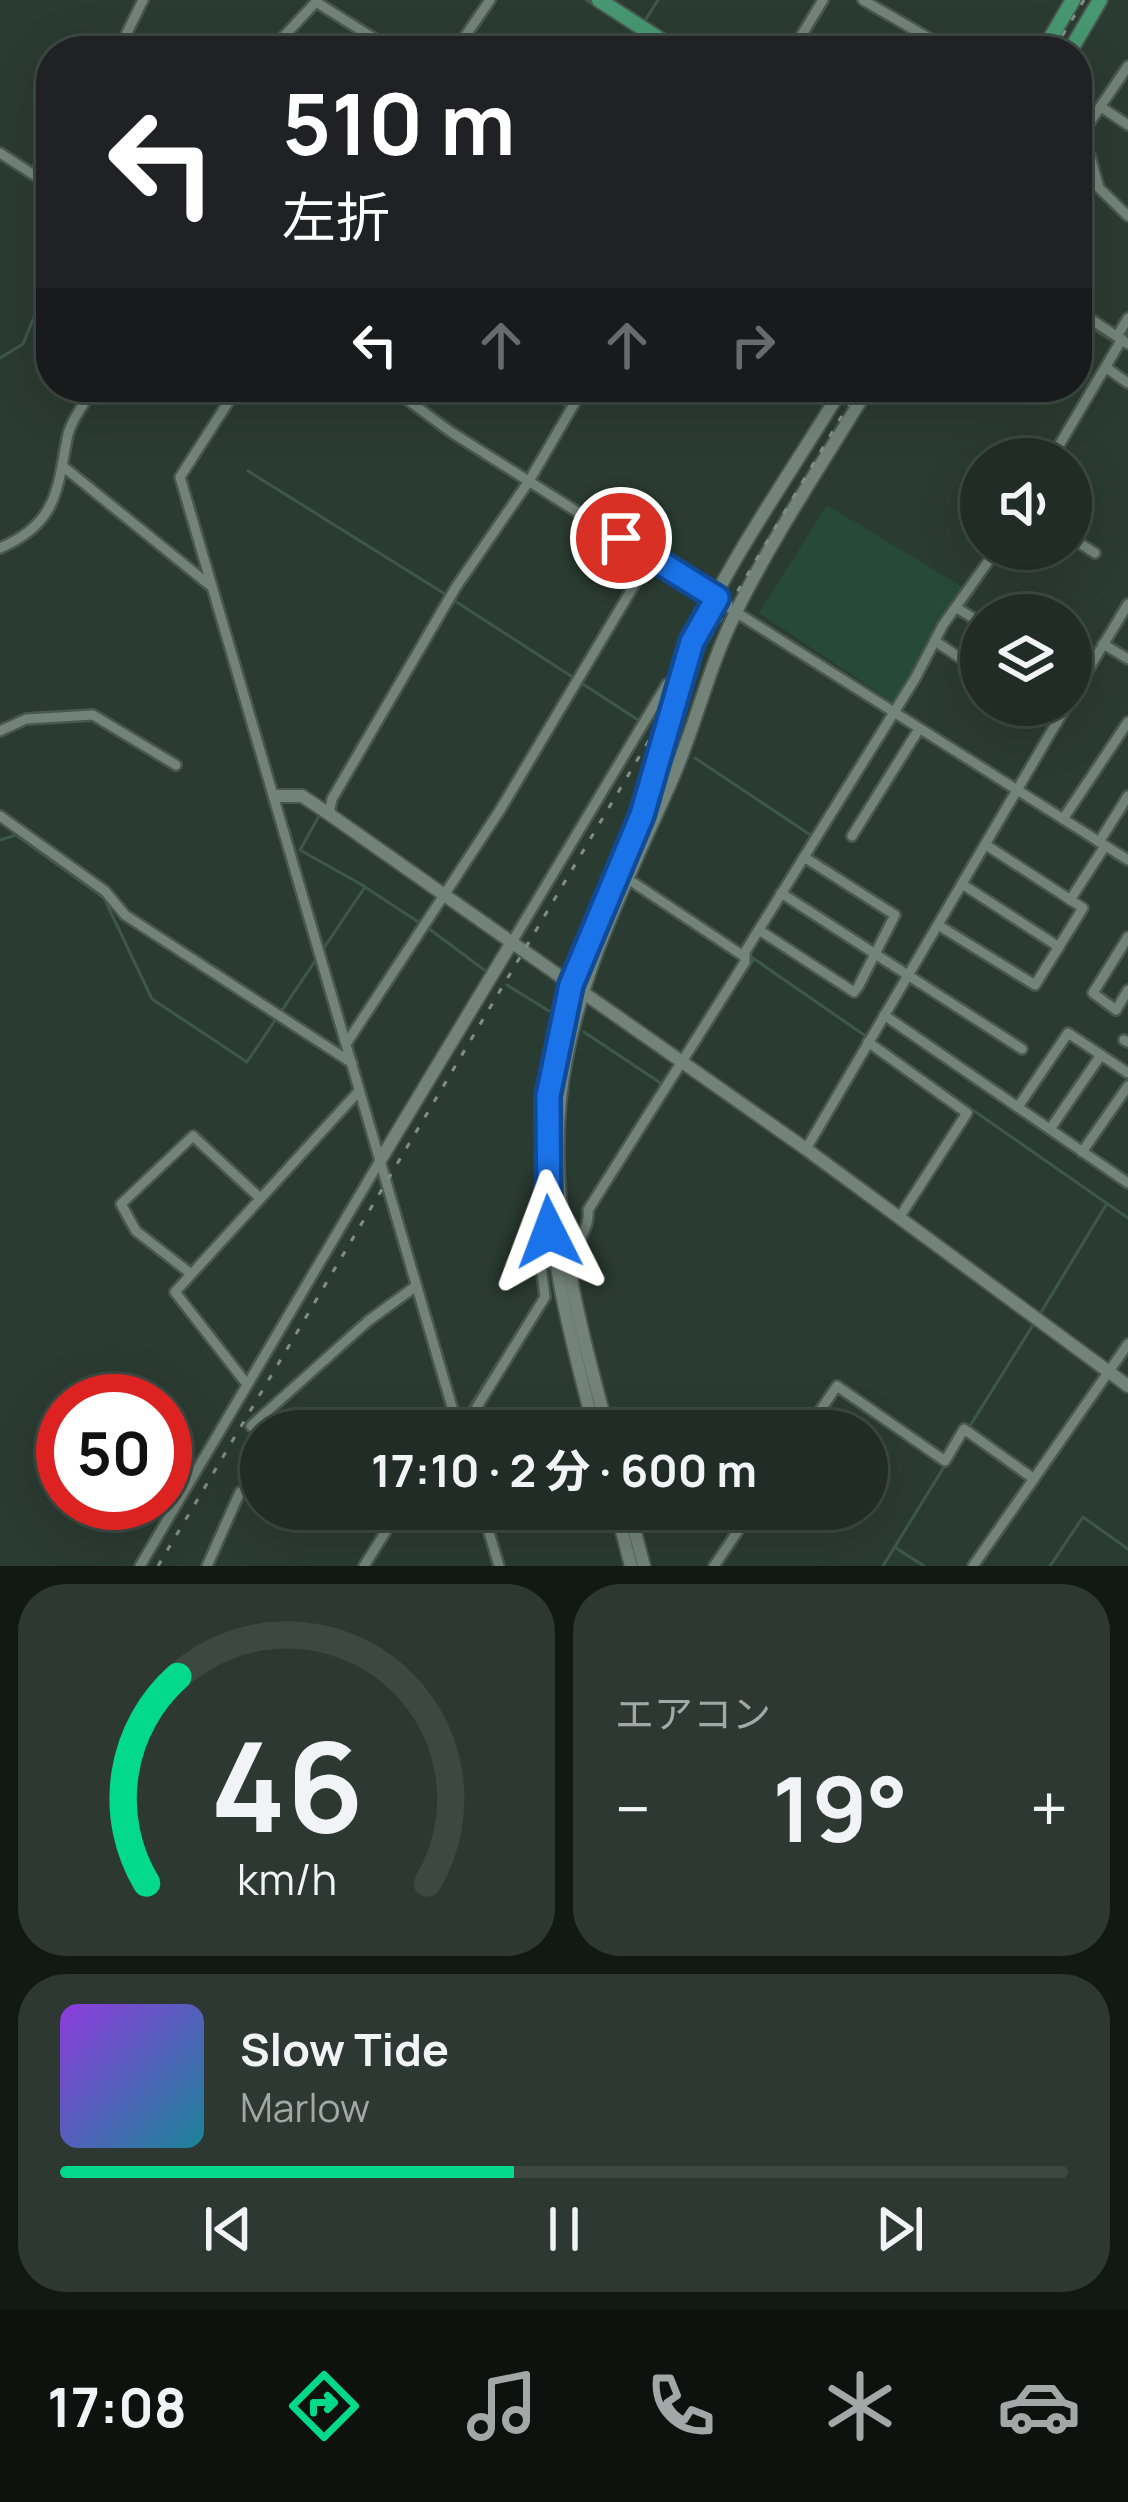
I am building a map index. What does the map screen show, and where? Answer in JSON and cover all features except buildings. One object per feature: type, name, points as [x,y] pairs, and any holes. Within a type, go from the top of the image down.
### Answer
[{"type":"main road","points":[[599,0],[655,36]]},
{"type":"main road","points":[[1052,36],[1073,0]]},
{"type":"main road","points":[[1079,36],[1100,0]]},
{"type":"main road","points":[[591,1410],[559,1262],[560,1100],[576,988],[642,815],[678,680],[717,598],[834,402]]},
{"type":"main road","points":[[576,988],[674,777],[736,611],[860,402]]},
{"type":"main road","points":[[276,796],[302,796],[446,895],[806,1149],[1128,1386]]},
{"type":"main road","points":[[381,1160],[512,942]]},
{"type":"main road","points":[[559,1262],[602,1410]]},
{"type":"main road","points":[[622,1530],[631,1566]]},
{"type":"main road","points":[[635,1530],[644,1566]]},
{"type":"street","points":[[125,36],[143,0]]},
{"type":"street","points":[[465,36],[490,0]]},
{"type":"street","points":[[801,36],[823,0]]},
{"type":"street","points":[[863,0],[925,36]]},
{"type":"street","points":[[284,36],[316,2],[370,36]]},
{"type":"street","points":[[1092,120],[1128,66]]},
{"type":"street","points":[[1101,107],[1128,125]]},
{"type":"street","points":[[0,153],[35,176]]},
{"type":"street","points":[[1092,163],[1099,188],[1128,216]]},
{"type":"street","points":[[1092,397],[1110,370],[1128,318]]},
{"type":"street","points":[[1092,320],[1122,339]]},
{"type":"street","points":[[1110,370],[1128,383]]},
{"type":"street","points":[[0,548],[29,536],[53,500],[65,468],[67,434],[85,402]]},
{"type":"street","points":[[228,402],[180,477],[452,1410]]},
{"type":"street","points":[[412,402],[1128,860]]},
{"type":"street","points":[[329,814],[332,799],[456,587],[529,481],[575,402]]},
{"type":"street","points":[[1065,438],[1089,402]]},
{"type":"street","points":[[65,468],[212,587]]},
{"type":"street","points":[[346,1044],[446,895],[651,557]]},
{"type":"street","points":[[1092,660],[1128,604]]},
{"type":"street","points":[[469,1410],[545,1297],[541,1267],[576,1258],[589,1217],[960,609]]},
{"type":"street","points":[[937,642],[960,658]]},
{"type":"street","points":[[1103,644],[1128,659]]},
{"type":"street","points":[[512,942],[667,684],[678,680]]},
{"type":"street","points":[[0,731],[26,719],[93,715],[176,765]]},
{"type":"street","points":[[1063,819],[1128,722]]},
{"type":"street","points":[[806,1149],[1055,726]]},
{"type":"street","points":[[852,836],[919,729]]},
{"type":"street","points":[[1070,900],[1128,796]]},
{"type":"street","points":[[0,816],[105,891],[125,915],[352,1063]]},
{"type":"street","points":[[938,925],[1035,985],[1083,908],[986,845]]},
{"type":"street","points":[[761,931],[854,992],[896,915],[806,858]]},
{"type":"street","points":[[634,883],[745,957]]},
{"type":"street","points":[[962,884],[1059,947]]},
{"type":"street","points":[[784,895],[1022,1049]]},
{"type":"street","points":[[1128,937],[1093,993],[1116,1010],[1128,990]]},
{"type":"street","points":[[884,1015],[1128,1183]]},
{"type":"street","points":[[1018,1107],[1069,1033],[1128,1073]]},
{"type":"street","points":[[870,1039],[967,1113],[899,1218]]},
{"type":"street","points":[[1050,1130],[1101,1055]]},
{"type":"street","points":[[1082,1152],[1128,1086]]},
{"type":"street","points":[[246,1383],[175,1292],[359,1091]]},
{"type":"street","points":[[190,1273],[136,1232],[122,1204],[193,1136],[260,1198]]},
{"type":"street","points":[[140,1566],[381,1160]]},
{"type":"street","points":[[269,1410],[350,1336],[416,1286]]},
{"type":"street","points":[[973,1566],[1128,1344]]},
{"type":"street","points":[[820,1410],[837,1385],[873,1410]]},
{"type":"street","points":[[888,1421],[945,1461],[966,1431],[1034,1479]]},
{"type":"street","points":[[207,1566],[240,1492]]},
{"type":"street","points":[[364,1566],[387,1530]]},
{"type":"street","points":[[488,1530],[499,1566]]},
{"type":"street","points":[[715,1566],[739,1530]]},
{"type":"green space","points":[[827,505],[964,588],[898,706],[759,613]]},
{"type":"waterway","points":[[472,36],[496,0]]},
{"type":"waterway","points":[[586,0],[642,36]]},
{"type":"waterway","points":[[644,22],[658,0]]},
{"type":"waterway","points":[[0,358],[23,344],[36,312]]},
{"type":"waterway","points":[[1092,328],[1115,343]]},
{"type":"waterway","points":[[1092,399],[1118,355]]},
{"type":"waterway","points":[[560,402],[567,407]]},
{"type":"waterway","points":[[1069,438],[1090,402]]},
{"type":"waterway","points":[[248,471],[445,594]]},
{"type":"waterway","points":[[972,594],[988,570]]},
{"type":"waterway","points":[[455,601],[574,678]]},
{"type":"waterway","points":[[583,684],[638,720]]},
{"type":"waterway","points":[[672,742],[678,747]]},
{"type":"waterway","points":[[695,758],[812,836]]},
{"type":"waterway","points":[[319,816],[300,850],[364,886]]},
{"type":"waterway","points":[[0,840],[16,835],[104,898],[152,999],[247,1062],[365,887],[420,923]]},
{"type":"waterway","points":[[428,928],[487,972]]},
{"type":"waterway","points":[[753,947],[750,956],[867,1037]]},
{"type":"waterway","points":[[716,1016],[754,959]]},
{"type":"waterway","points":[[507,985],[549,1011]]},
{"type":"waterway","points":[[584,1032],[662,1084]]},
{"type":"waterway","points":[[885,1049],[1128,1218]]},
{"type":"waterway","points":[[1040,1314],[1106,1205]]},
{"type":"waterway","points":[[467,1410],[540,1296]]},
{"type":"waterway","points":[[968,1429],[1033,1325]]},
{"type":"waterway","points":[[883,1566],[947,1462]]},
{"type":"waterway","points":[[1050,1566],[1083,1517],[1128,1549]]},
{"type":"waterway","points":[[896,1548],[924,1566]]},
{"type":"railway","points":[[1062,36],[1084,0]]},
{"type":"railway","points":[[158,1566],[850,402]]},
{"type":"route","points":[[549,1232],[548,1096],[571,985],[585,942],[642,815],[692,642],[717,598],[621,538]]}]
